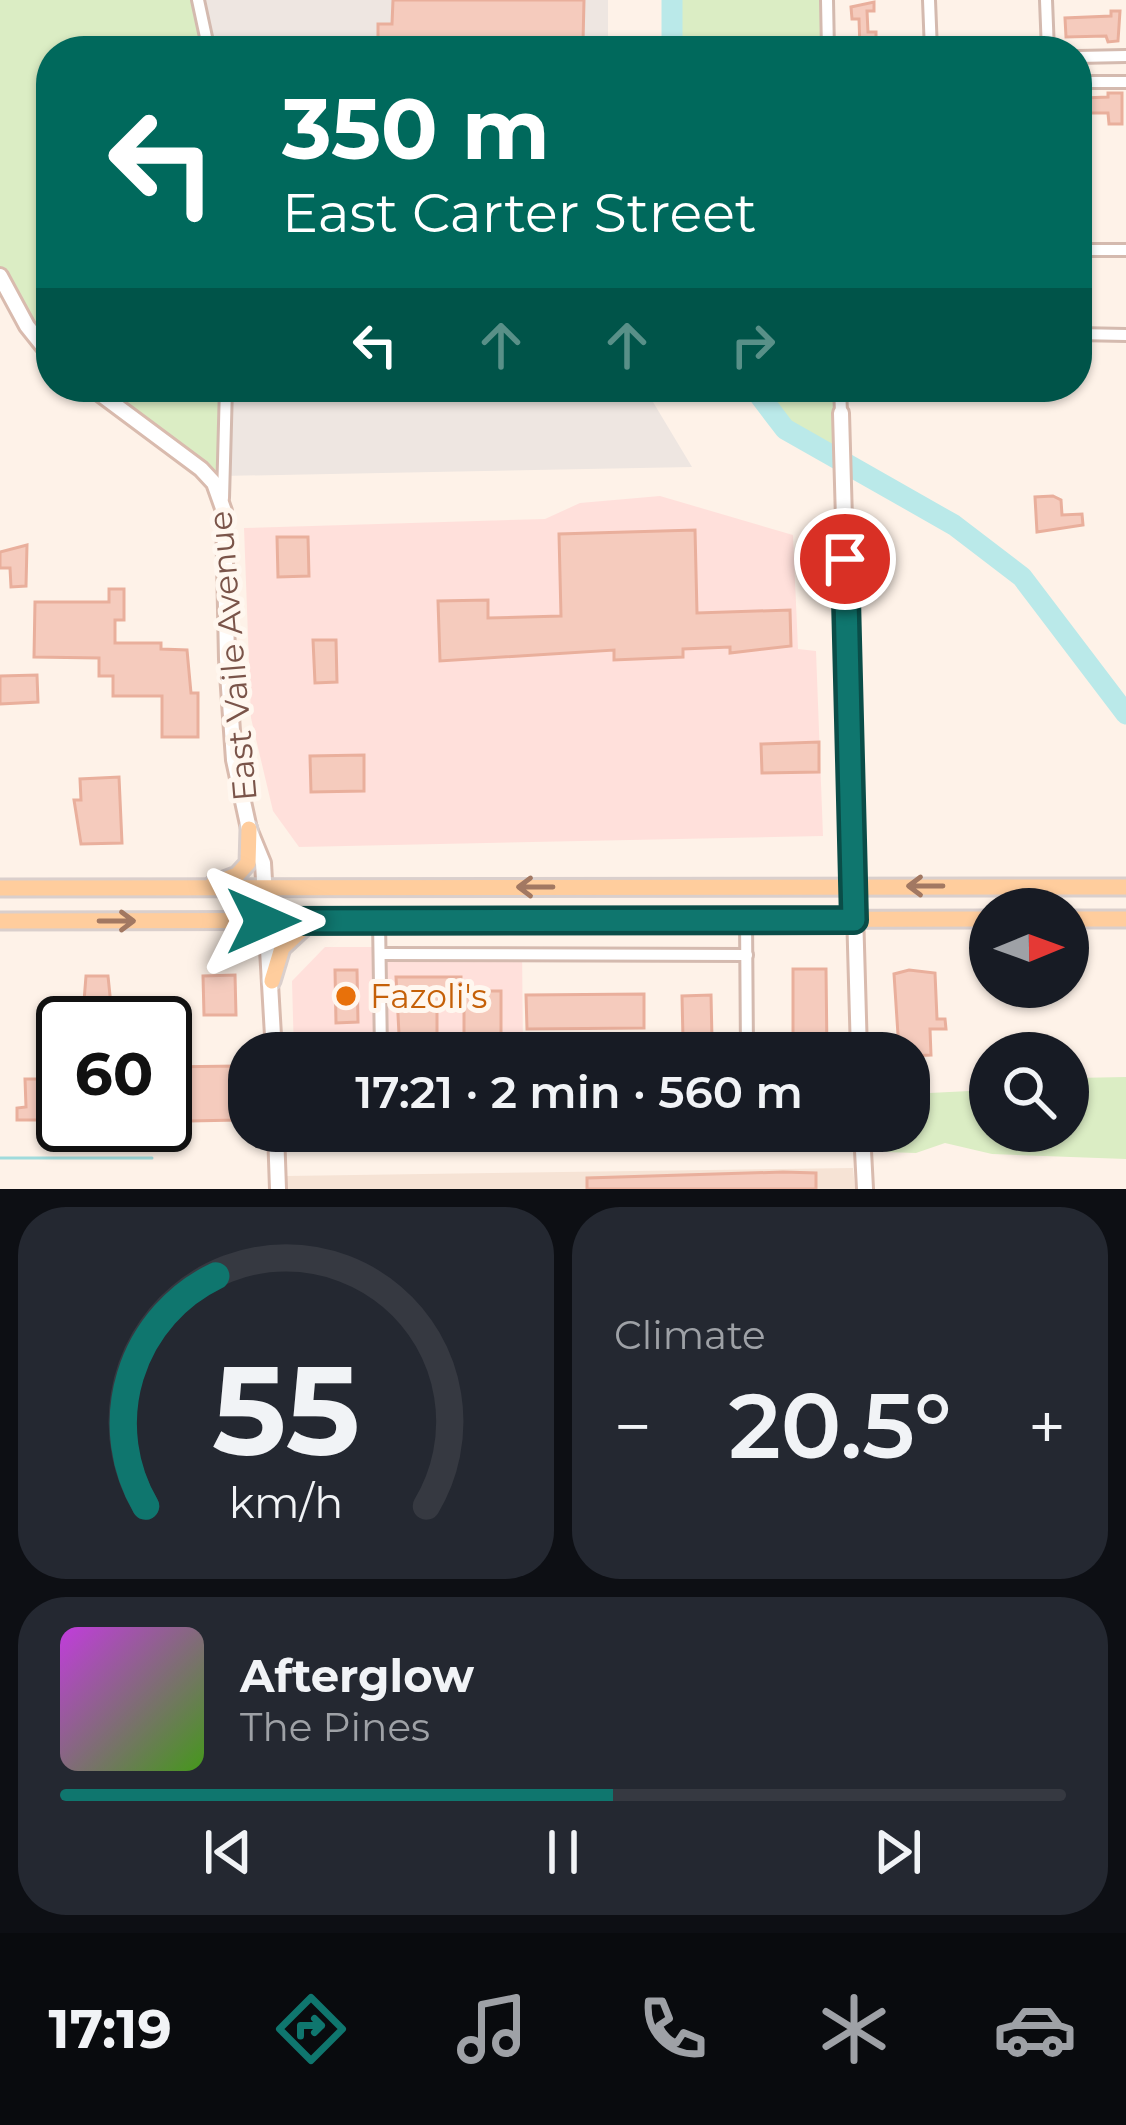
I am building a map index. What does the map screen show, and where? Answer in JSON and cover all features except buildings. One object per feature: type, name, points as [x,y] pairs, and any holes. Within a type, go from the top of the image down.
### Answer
[{"type":"main road","points":[[198,888],[237,874],[248,862],[249,829]]},
{"type":"main road","points":[[0,888],[1126,887]]},
{"type":"main road","points":[[0,921],[969,919]]},
{"type":"main road","points":[[1089,919],[1126,919]]},
{"type":"main road","points":[[272,981],[282,948],[313,921]]},
{"type":"street","points":[[198,0],[206,36]]},
{"type":"street","points":[[827,0],[828,36]]},
{"type":"street","points":[[929,0],[930,36]]},
{"type":"street","points":[[1046,0],[1047,36]]},
{"type":"street","points":[[1092,57],[1126,56]]},
{"type":"street","points":[[1092,82],[1126,82]]},
{"type":"street","points":[[1092,250],[1126,250]]},
{"type":"street","points":[[0,276],[36,338]]},
{"type":"street","points":[[1092,334],[1126,334]]},
{"type":"street","name":"East Vaile Avenue","points":[[111,402],[201,470],[214,483],[224,511],[235,760],[249,829],[263,863],[273,1032]]},
{"type":"street","points":[[224,511],[226,402]]},
{"type":"street","points":[[841,402],[858,1032]]},
{"type":"street","points":[[746,919],[747,1032]]},
{"type":"street","points":[[380,920],[381,1032]]},
{"type":"street","points":[[380,955],[746,955]]},
{"type":"street","points":[[277,1152],[278,1189]]},
{"type":"street","points":[[863,1152],[865,1189]]},
{"type":"shaded area","points":[[198,0],[608,0],[608,36],[206,36]]},
{"type":"shaded area","points":[[225,402],[653,402],[692,467],[223,476]]},
{"type":"shaded area","points":[[660,496],[793,535],[798,649],[816,651],[823,836],[299,847],[273,811],[251,718],[244,528],[545,519],[580,503]]},
{"type":"shaded area","points":[[325,947],[522,947],[523,1032],[293,1032],[292,981]]},
{"type":"shaded area","points":[[853,1168],[855,1189],[287,1189],[286,1176]]},
{"type":"green space","points":[[0,0],[198,0],[206,36],[36,36],[36,332],[0,276]]},
{"type":"green space","points":[[672,0],[827,0],[828,36],[672,36]]},
{"type":"green space","points":[[110,402],[225,402],[223,476],[214,483]]},
{"type":"green space","points":[[764,402],[840,402],[842,462],[785,429]]},
{"type":"green space","points":[[1126,1077],[1126,1159],[983,1152],[1089,1152],[1089,1078]]},
{"type":"green space","points":[[969,1091],[969,1149],[945,1143],[930,1148],[930,1093]]},
{"type":"waterway","points":[[672,0],[672,36]]},
{"type":"waterway","points":[[764,402],[785,429],[954,525],[1022,577],[1126,714]]},
{"type":"waterway","points":[[0,1158],[152,1158]]},
{"type":"place","name":"Fazoli's","points":[[346,996]]},
{"type":"route","points":[[263,921],[854,920],[845,559]]}]
